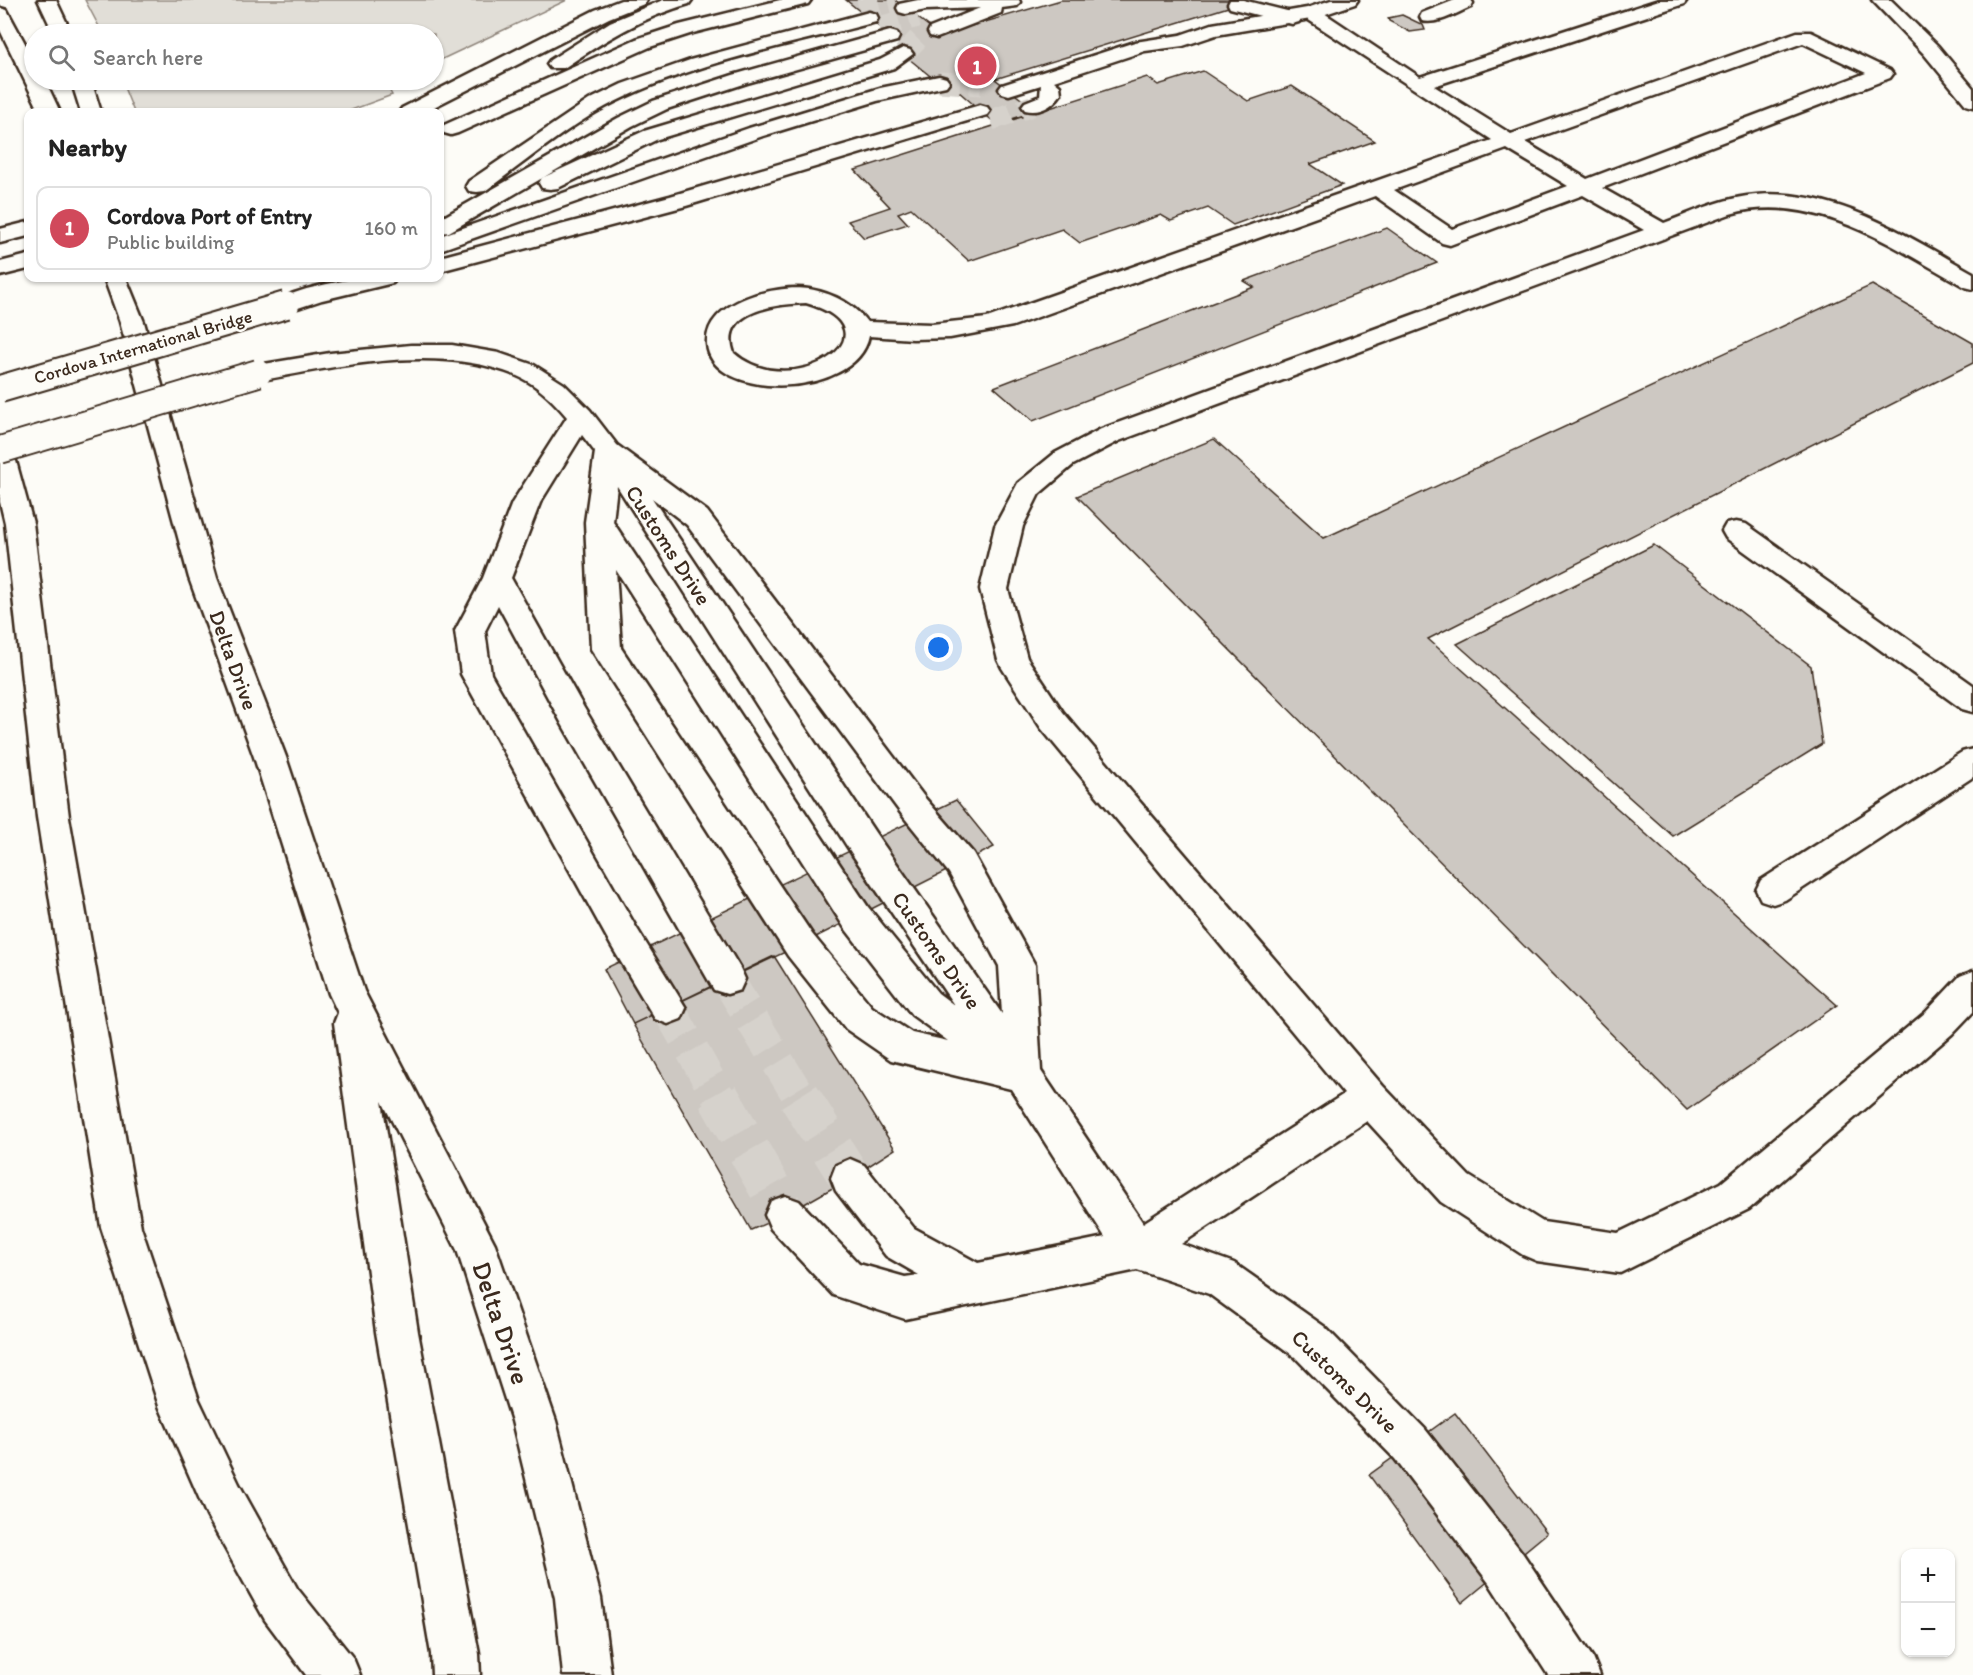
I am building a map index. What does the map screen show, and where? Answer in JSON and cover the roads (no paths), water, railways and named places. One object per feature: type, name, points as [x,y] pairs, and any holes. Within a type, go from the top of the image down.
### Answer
[{"type":"main road","points":[[47,0],[58,24]]},
{"type":"main road","points":[[417,108],[602,14],[638,0]]},
{"type":"main road","points":[[505,100],[616,24],[651,8],[682,0]]},
{"type":"main road","points":[[445,132],[597,49],[667,19],[730,0]]},
{"type":"main road","points":[[667,19],[719,12],[768,0]]},
{"type":"main road","points":[[1065,69],[1050,86],[1051,94],[1047,100],[1015,93],[1065,69],[1142,46],[1183,40],[1212,30],[1301,16],[1349,0]]},
{"type":"main road","points":[[1419,84],[1678,0]]},
{"type":"main road","points":[[1881,0],[1931,50],[1973,101]]},
{"type":"main road","points":[[914,14],[926,4],[955,5],[1014,1]]},
{"type":"main road","points":[[914,14],[1014,1]]},
{"type":"main road","points":[[1429,17],[1464,1]]},
{"type":"main road","points":[[1237,4],[1301,16],[1419,84],[1584,186],[1662,231]]},
{"type":"main road","points":[[445,132],[643,43],[686,29],[809,5]]},
{"type":"main road","points":[[562,111],[576,97],[599,81],[634,64],[809,5]]},
{"type":"main road","points":[[914,14],[955,5]]},
{"type":"main road","points":[[0,14],[24,59]]},
{"type":"main road","points":[[447,204],[470,175],[510,144],[562,111],[625,78],[668,63],[883,32]]},
{"type":"main road","points":[[444,226],[543,168],[883,32]]},
{"type":"main road","points":[[543,168],[576,138],[615,113],[654,93],[711,74],[883,32]]},
{"type":"main road","points":[[447,204],[515,156],[596,104],[629,88],[697,64],[883,32]]},
{"type":"main road","points":[[444,233],[651,135],[887,64],[883,32]]},
{"type":"main road","points":[[858,328],[899,333],[989,326],[1376,187],[1804,36],[1883,74],[1450,238],[1376,187]]},
{"type":"main road","points":[[444,242],[622,176],[770,127],[909,86],[939,82]]},
{"type":"main road","points":[[40,90],[48,108]]},
{"type":"main road","points":[[84,90],[90,108]]},
{"type":"main road","points":[[484,227],[635,187],[975,106]]},
{"type":"main road","points":[[444,263],[494,250],[636,225],[818,176],[975,106]]},
{"type":"main road","points":[[494,250],[599,210],[975,106]]},
{"type":"main road","points":[[1973,282],[1854,221],[1819,208],[1785,202],[1754,201],[1722,209],[1110,435],[1064,459],[1028,489],[1009,526],[994,589],[1013,660],[1052,720],[1370,1098],[1455,1189],[1537,1241],[1620,1253],[1735,1196],[1939,1023],[1973,987]]},
{"type":"main road","points":[[0,236],[24,230]]},
{"type":"main road","points":[[0,269],[24,263]]},
{"type":"main road","name":"Delta Drive","points":[[117,282],[132,322],[203,578],[270,757],[347,994],[475,1244],[534,1420],[578,1598],[586,1675]]},
{"type":"main road","name":"Delta Drive","points":[[127,282],[132,322]]},
{"type":"main road","points":[[314,295],[342,282]]},
{"type":"main road","points":[[314,295],[368,282]]},
{"type":"main road","name":"Cordova International Bridge","points":[[0,389],[314,295]]},
{"type":"main road","points":[[807,296],[831,302],[849,313],[858,328],[856,344],[844,359],[823,371],[797,378],[768,378],[744,371],[726,359],[718,344],[722,328],[734,313],[755,302],[780,297],[807,296]]},
{"type":"main road","name":"Customs Drive","points":[[0,450],[258,373],[335,359],[433,351],[470,354],[517,365],[554,387],[608,451],[864,844],[1023,1075],[1137,1251],[1220,1277],[1310,1342],[1410,1444],[1505,1567],[1576,1675]]},
{"type":"main road","points":[[581,417],[526,503],[497,578],[470,631],[476,674],[624,938],[668,1008]]},
{"type":"main road","points":[[0,450],[19,523],[53,817],[120,1227],[180,1406],[223,1500],[280,1604],[336,1675]]},
{"type":"main road","points":[[608,451],[697,518],[914,807],[962,863],[1017,965],[1023,1075],[904,1048],[859,1018],[800,945],[606,649],[598,522],[608,451]]},
{"type":"main road","points":[[598,522],[856,917],[926,1004],[1023,1075]]},
{"type":"main road","points":[[1736,531],[1973,701]]},
{"type":"main road","points":[[497,578],[573,716],[727,979]]},
{"type":"main road","points":[[1773,890],[1973,760]]},
{"type":"main road","name":"Delta Drive","points":[[347,994],[397,1332],[455,1654],[456,1675]]},
{"type":"main road","points":[[785,1215],[846,1281],[905,1298],[1137,1251],[1370,1098]]},
{"type":"main road","points":[[850,1178],[900,1242],[974,1283]]},
{"type":"tunnel","points":[[859,10],[896,1]]},
{"type":"tunnel","points":[[879,27],[918,17]]},
{"type":"tunnel","points":[[903,54],[920,37]]},
{"type":"tunnel","points":[[939,82],[981,85]]},
{"type":"tunnel","points":[[991,120],[1032,106]]},
{"type":"tunnel","points":[[727,979],[800,1098]]},
{"type":"tunnel","points":[[668,1008],[719,1098]]},
{"type":"tunnel","points":[[718,1096],[785,1215]]},
{"type":"tunnel","points":[[799,1096],[850,1178]]},
{"type":"place","name":"Cordova Port of Entry","points":[[977,66]]}]
